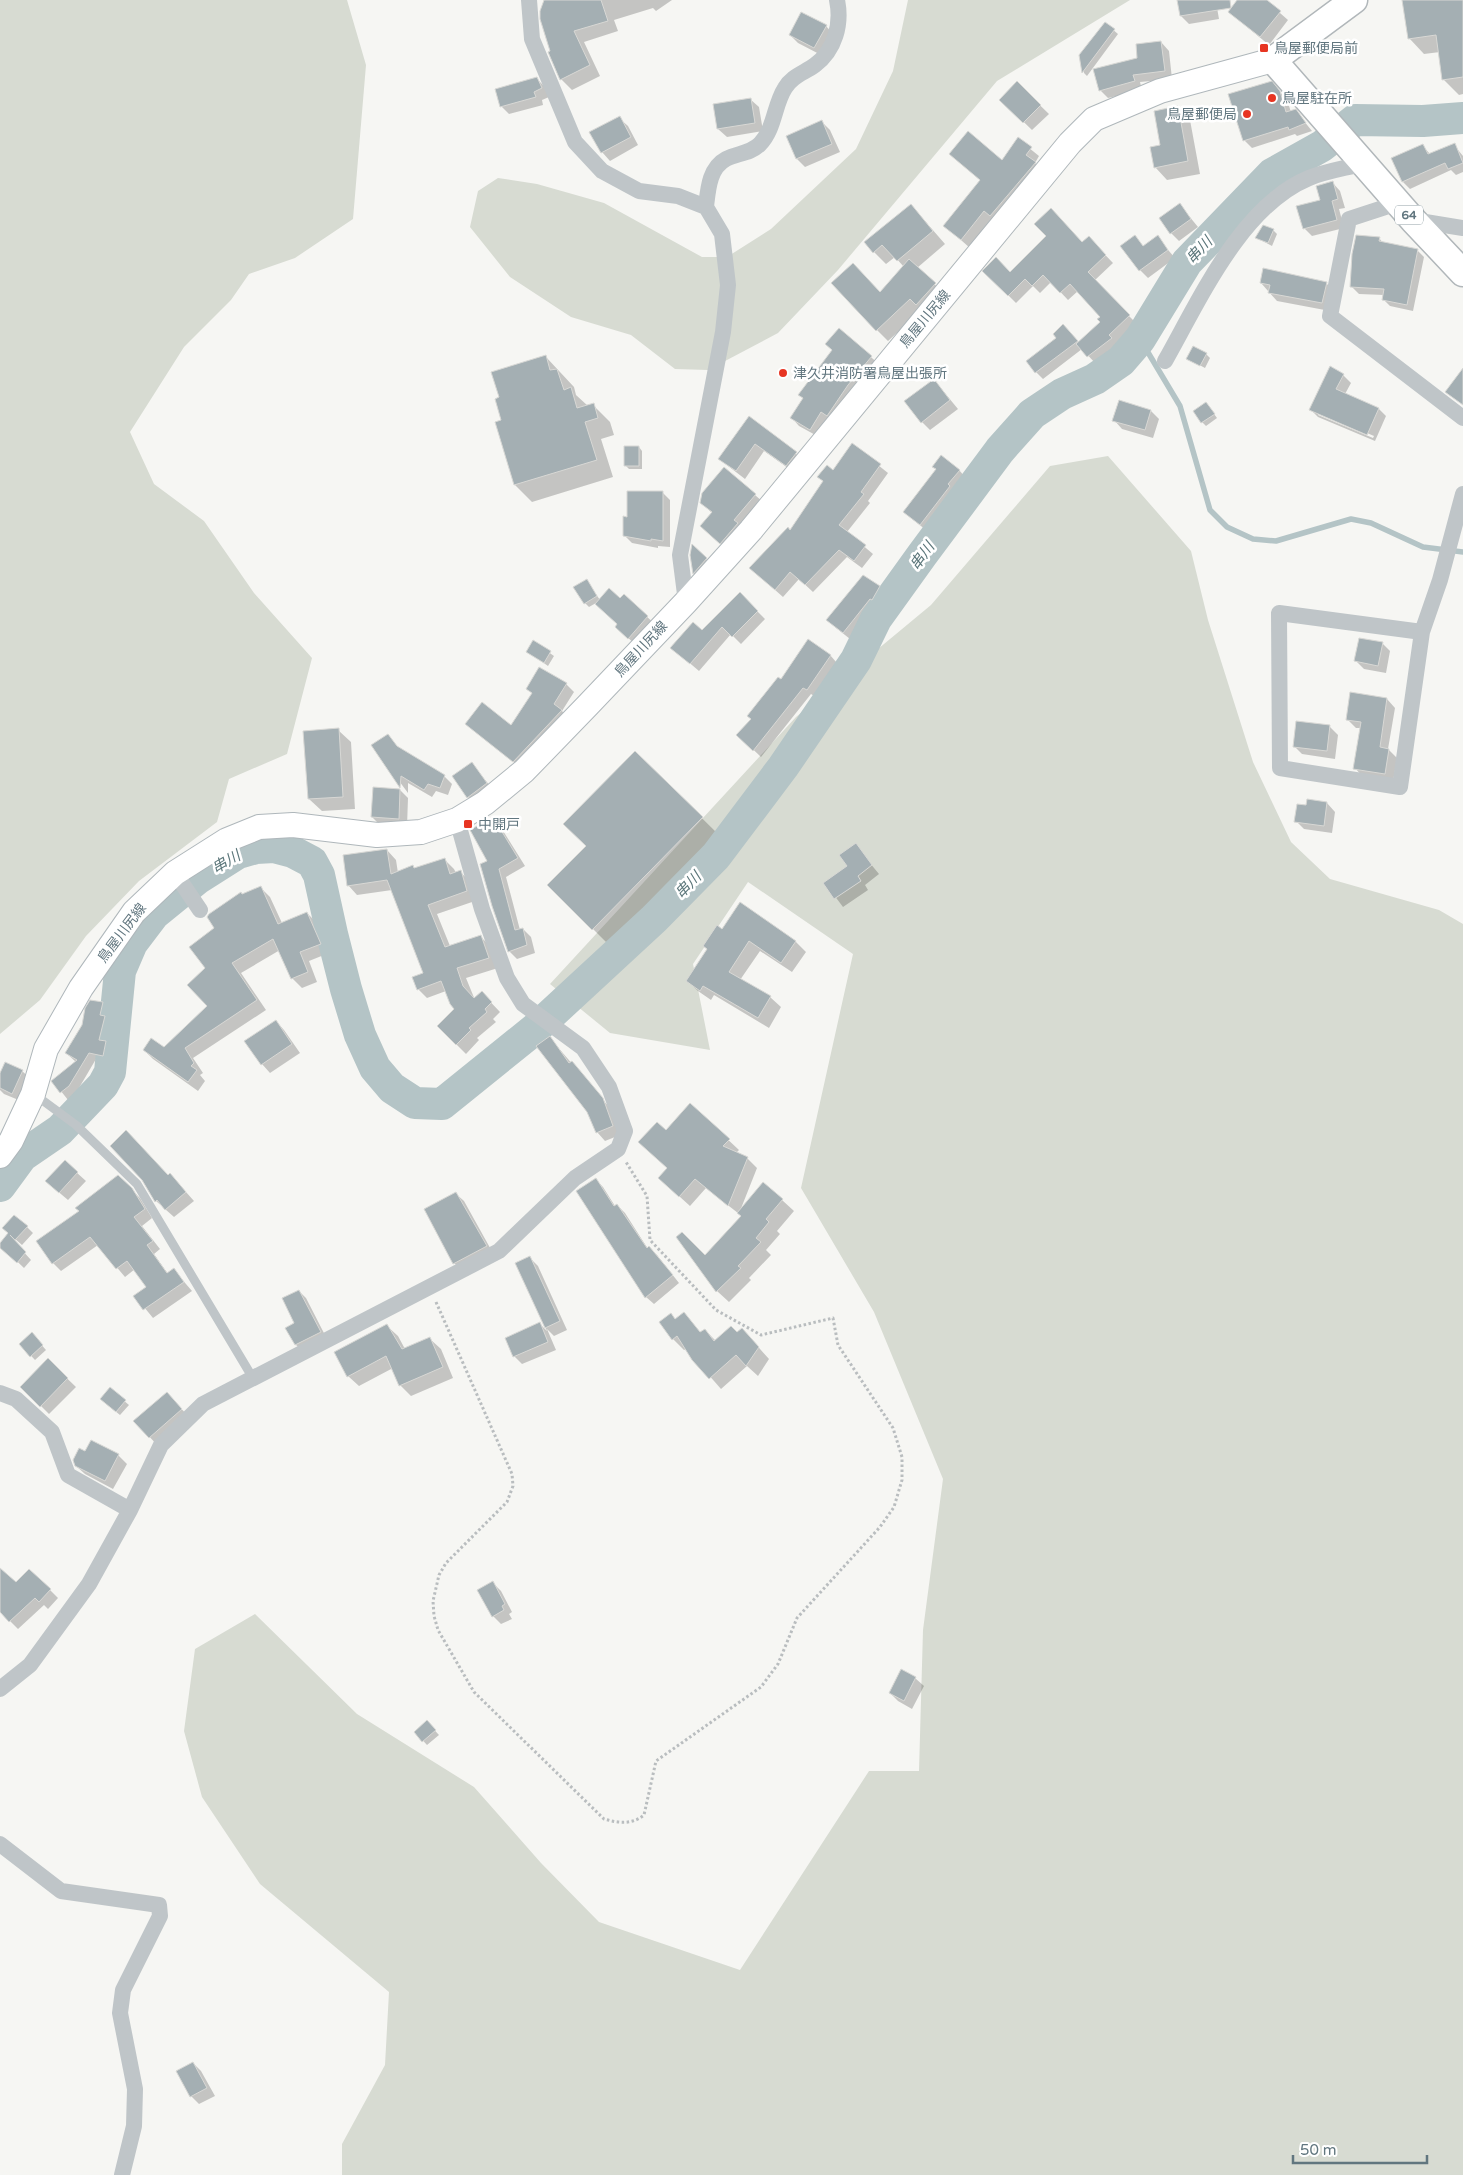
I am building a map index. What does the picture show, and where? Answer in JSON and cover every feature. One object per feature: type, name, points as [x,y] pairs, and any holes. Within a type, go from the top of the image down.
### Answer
[{"type":"main road","points":[[1273,60],[1354,0]]},
{"type":"main road","name":"64","points":[[1273,60],[1406,212],[1463,273]]},
{"type":"main road","name":"鳥屋川尻線","points":[[0,1156],[42,1099],[46,1049],[81,988],[134,912],[228,840],[259,827],[294,825],[377,835],[420,832],[457,820],[485,803],[524,771],[686,602],[751,530],[1070,143],[1094,119],[1160,91],[1273,60]]},
{"type":"street","points":[[529,0],[532,39],[574,142],[602,171],[639,192],[678,196],[706,207]]},
{"type":"street","points":[[686,602],[680,555],[723,332],[728,286],[722,234],[706,207],[708,186],[714,171],[725,160],[747,153],[760,144],[769,131],[784,88],[794,78],[815,65],[828,53],[837,30],[837,0]]},
{"type":"street","points":[[1165,362],[1219,265],[1248,226],[1267,206],[1289,189],[1309,178],[1361,159]]},
{"type":"street","points":[[1463,228],[1406,212],[1349,219],[1330,316],[1463,418]]},
{"type":"street","points":[[1422,632],[1279,613],[1280,768],[1400,787],[1422,632],[1440,580],[1463,494]]},
{"type":"street","points":[[0,1689],[30,1665],[89,1584],[130,1510],[161,1445],[203,1404],[254,1380],[499,1252],[575,1178],[618,1149],[625,1131],[609,1087],[583,1048],[523,1004],[507,978],[491,935],[457,820]]},
{"type":"street","points":[[178,878],[200,910]]},
{"type":"street","points":[[0,1393],[16,1399],[52,1432],[68,1475],[130,1510]]},
{"type":"street","points":[[0,1844],[61,1891],[159,1905],[160,1916],[123,1990],[120,2013],[135,2089],[134,2126],[122,2175]]},
{"type":"lane","points":[[42,1099],[76,1125],[137,1184],[254,1380]]},
{"type":"path","points":[[430,1288],[512,1474],[513,1486],[507,1502],[446,1563],[439,1576],[433,1601],[438,1630],[474,1692],[604,1819],[626,1822],[638,1819],[644,1815],[656,1760],[761,1687],[778,1664],[796,1618],[880,1527],[894,1507],[902,1480],[902,1457],[894,1428],[838,1345],[833,1318],[761,1334],[716,1310],[650,1240],[647,1196],[618,1149]]},
{"type":"shaded area","points":[[0,0],[347,0],[366,65],[353,219],[295,258],[249,274],[231,300],[184,347],[130,432],[154,484],[204,521],[254,593],[312,658],[287,754],[229,779],[217,822],[139,881],[86,936],[40,1000],[0,1034]]},
{"type":"shaded area","points":[[908,0],[1130,0],[997,81],[838,270],[778,333],[708,370],[675,369],[631,335],[571,317],[510,277],[470,227],[478,191],[498,178],[537,184],[604,203],[702,257],[727,257],[771,229],[856,149],[893,71]]},
{"type":"shaded area","points":[[1108,456],[1191,551],[1208,620],[1253,762],[1291,842],[1330,879],[1439,910],[1463,924],[1463,2175],[342,2175],[342,2144],[385,2065],[389,1992],[260,1884],[202,1797],[184,1731],[195,1649],[255,1614],[357,1714],[474,1787],[541,1863],[599,1922],[740,1970],[869,1771],[919,1771],[923,1630],[943,1479],[874,1312],[801,1188],[853,954],[748,882],[693,964],[710,1050],[610,1033],[550,984],[796,717],[931,605],[1050,466]]},
{"type":"building","points":[[544,0],[601,0],[608,21],[574,31],[590,65],[560,80],[548,52],[550,51],[540,19],[540,11]]},
{"type":"building","points":[[1177,0],[1230,0],[1231,8],[1180,16]]},
{"type":"building","points":[[1237,0],[1267,0],[1281,11],[1260,37],[1228,12]]},
{"type":"building","points":[[1402,0],[1463,0],[1463,77],[1442,80],[1436,35],[1408,39]]},
{"type":"building","points":[[801,12],[827,25],[814,48],[789,35]]},
{"type":"building","points":[[1105,22],[1115,29],[1082,73],[1079,55]]},
{"type":"building","points":[[1161,41],[1165,71],[1133,75],[1135,81],[1099,91],[1093,69],[1137,58],[1136,44]]},
{"type":"building","points":[[537,77],[542,88],[534,92],[536,97],[500,107],[495,89]]},
{"type":"building","points":[[1017,81],[1041,105],[1023,123],[999,100]]},
{"type":"building","points":[[1272,81],[1280,91],[1286,112],[1296,109],[1306,123],[1289,130],[1288,127],[1243,141],[1228,94]]},
{"type":"building","points":[[751,98],[755,123],[717,129],[713,104]]},
{"type":"building","points":[[1178,106],[1188,161],[1154,168],[1150,147],[1160,145],[1154,111]]},
{"type":"building","points":[[620,116],[631,137],[601,153],[589,132]]},
{"type":"building","points":[[822,120],[832,144],[796,159],[786,136]]},
{"type":"building","points":[[968,131],[1002,160],[1018,137],[1032,147],[1026,155],[1036,162],[990,216],[984,211],[961,240],[943,226],[980,180],[949,154]]},
{"type":"building","points":[[1455,143],[1463,163],[1448,169],[1445,163],[1402,182],[1391,158],[1423,144],[1428,154]]},
{"type":"building","points":[[1333,181],[1338,199],[1332,201],[1337,220],[1303,229],[1296,206],[1320,200],[1316,186]]},
{"type":"building","points":[[1180,203],[1191,219],[1170,234],[1159,218]]},
{"type":"building","points":[[911,204],[933,231],[897,261],[882,245],[873,253],[864,242]]},
{"type":"building","points":[[1051,208],[1082,242],[1089,236],[1106,255],[1088,272],[1130,315],[1109,335],[1112,338],[1087,357],[1076,344],[1100,322],[1097,319],[1100,317],[1070,284],[1060,293],[1043,275],[1032,286],[1025,279],[1008,296],[982,271],[996,257],[1010,272],[1046,236],[1034,224]]},
{"type":"building","points":[[1263,225],[1274,229],[1268,243],[1255,238]]},
{"type":"building","points":[[1135,235],[1143,246],[1158,235],[1168,250],[1139,271],[1120,246]]},
{"type":"building","points":[[1356,235],[1380,237],[1379,241],[1418,249],[1407,305],[1382,300],[1384,289],[1350,287],[1352,254]]},
{"type":"building","points":[[909,259],[936,283],[916,305],[910,299],[876,331],[831,283],[853,263],[880,292]]},
{"type":"building","points":[[1263,268],[1327,282],[1322,303],[1268,293],[1270,285],[1260,283]]},
{"type":"building","points":[[1063,324],[1078,341],[1035,373],[1026,361],[1056,338],[1053,334]]},
{"type":"building","points":[[839,328],[872,356],[848,385],[827,416],[821,412],[810,430],[790,418],[803,398],[798,395],[832,350],[825,344]]},
{"type":"building","points":[[1193,346],[1207,353],[1200,366],[1186,359]]},
{"type":"building","points":[[546,355],[550,370],[557,369],[564,390],[571,387],[577,408],[594,403],[598,418],[585,422],[597,460],[514,485],[495,422],[501,420],[495,399],[499,397],[491,372]]},
{"type":"building","points":[[1330,366],[1344,374],[1336,389],[1379,408],[1367,435],[1309,410]]},
{"type":"building","points":[[1463,368],[1463,405],[1445,392]]},
{"type":"building","points":[[934,379],[950,400],[921,423],[904,401]]},
{"type":"building","points":[[1119,400],[1151,410],[1145,430],[1112,421]]},
{"type":"building","points":[[1206,402],[1215,414],[1201,423],[1193,411]]},
{"type":"building","points":[[749,416],[797,452],[786,466],[755,444],[736,471],[718,459]]},
{"type":"building","points":[[852,443],[881,464],[861,492],[864,494],[839,525],[866,545],[854,561],[839,550],[805,585],[790,572],[775,590],[749,568],[788,527],[790,530],[823,481],[817,477],[827,465],[833,470]]},
{"type":"building","points":[[624,446],[639,446],[639,466],[624,466]]},
{"type":"building","points":[[941,455],[960,470],[920,525],[903,512],[936,469],[932,467]]},
{"type":"building","points":[[724,467],[756,494],[734,520],[738,523],[720,544],[700,526],[712,512],[700,503],[702,493]]},
{"type":"building","points":[[627,491],[663,491],[663,541],[623,536],[623,516],[627,517]]},
{"type":"building","points":[[692,544],[707,558],[693,574],[690,555]]},
{"type":"building","points":[[863,575],[880,586],[872,600],[870,599],[843,633],[826,620]]},
{"type":"building","points":[[587,579],[597,596],[584,604],[573,587]]},
{"type":"building","points":[[609,588],[620,598],[624,594],[648,616],[628,639],[615,627],[617,624],[595,604]]},
{"type":"building","points":[[740,592],[758,611],[732,637],[722,627],[690,664],[670,648],[693,622],[702,630]]},
{"type":"building","points":[[1359,638],[1383,642],[1378,666],[1354,661]]},
{"type":"building","points":[[808,639],[831,655],[807,690],[803,688],[753,751],[736,735],[751,719],[747,716],[778,677],[781,679]]},
{"type":"building","points":[[533,640],[551,651],[544,663],[526,652]]},
{"type":"building","points":[[539,667],[567,683],[554,704],[562,710],[513,762],[465,724],[482,702],[511,725],[532,693],[526,689]]},
{"type":"building","points":[[1350,692],[1387,698],[1380,747],[1389,749],[1385,774],[1353,769],[1361,722],[1346,720]]},
{"type":"building","points":[[1296,721],[1330,725],[1327,751],[1293,747]]},
{"type":"building","points":[[339,728],[343,797],[308,799],[303,731]]},
{"type":"building","points":[[388,734],[397,746],[445,775],[440,788],[428,784],[424,790],[401,776],[400,788],[371,745]]},
{"type":"building","points":[[635,751],[703,817],[592,930],[547,885],[586,846],[563,824]]},
{"type":"building","points":[[472,762],[487,783],[467,798],[452,776]]},
{"type":"building","points":[[373,787],[400,789],[399,819],[371,817]]},
{"type":"building","points":[[1307,799],[1327,802],[1324,826],[1294,822],[1297,804],[1306,805]]},
{"type":"building","points":[[493,817],[518,858],[499,869],[515,930],[523,928],[527,945],[508,952],[480,864],[487,861],[470,830]]},
{"type":"building","points":[[856,843],[872,865],[858,876],[861,881],[834,899],[823,883],[847,866],[839,855]]},
{"type":"building","points":[[387,849],[391,874],[413,865],[414,868],[445,858],[450,874],[461,870],[467,891],[428,905],[445,947],[481,935],[489,958],[457,968],[463,986],[474,998],[482,991],[492,1002],[485,1009],[487,1012],[469,1028],[471,1030],[456,1045],[437,1026],[454,1009],[450,1004],[441,981],[417,990],[412,977],[423,973],[387,880],[347,886],[343,855]]},
{"type":"building","points":[[261,886],[278,924],[307,912],[321,944],[300,952],[308,972],[291,979],[273,939],[232,963],[257,1000],[185,1048],[194,1063],[191,1066],[197,1070],[188,1082],[143,1050],[151,1038],[164,1047],[207,1006],[187,985],[205,968],[189,947],[214,928],[207,917],[209,914],[241,892],[242,894]]},
{"type":"building","points":[[740,902],[796,941],[781,963],[749,941],[729,972],[771,996],[758,1018],[703,986],[700,991],[686,981],[707,949],[703,946],[717,925],[722,929]]},
{"type":"building","points":[[90,1000],[103,1002],[100,1015],[105,1016],[99,1040],[106,1041],[103,1056],[89,1053],[69,1086],[60,1093],[51,1081],[77,1060],[65,1053],[82,1025],[85,1008]]},
{"type":"building","points":[[276,1020],[292,1044],[261,1065],[244,1041]]},
{"type":"building","points":[[550,1036],[569,1063],[572,1061],[603,1098],[613,1126],[596,1133],[587,1112],[536,1046]]},
{"type":"building","points":[[5,1062],[23,1070],[12,1094],[0,1088],[0,1073]]},
{"type":"building","points":[[690,1103],[730,1139],[723,1146],[748,1157],[728,1206],[695,1179],[679,1197],[658,1178],[667,1168],[638,1142],[657,1122],[666,1130]]},
{"type":"building","points":[[126,1130],[168,1175],[170,1173],[186,1192],[165,1210],[157,1200],[155,1202],[142,1180],[110,1146]]},
{"type":"building","points":[[65,1160],[78,1172],[59,1193],[45,1181]]},
{"type":"building","points":[[118,1175],[132,1188],[145,1209],[134,1217],[153,1241],[147,1245],[167,1273],[174,1268],[184,1282],[143,1310],[133,1296],[146,1287],[127,1261],[116,1269],[90,1237],[52,1264],[36,1241],[79,1211],[75,1208]]},
{"type":"building","points":[[596,1178],[614,1206],[617,1204],[647,1248],[649,1246],[673,1275],[645,1298],[576,1191]]},
{"type":"building","points":[[763,1182],[783,1199],[766,1219],[769,1222],[756,1238],[761,1242],[738,1266],[741,1268],[716,1292],[676,1237],[682,1232],[705,1255],[741,1216],[737,1213]]},
{"type":"building","points":[[456,1192],[487,1246],[453,1264],[424,1209]]},
{"type":"building","points":[[14,1215],[28,1226],[15,1240],[10,1235],[26,1252],[17,1263],[0,1248],[0,1243],[8,1233],[2,1228]]},
{"type":"building","points":[[530,1256],[560,1321],[545,1328],[515,1263]]},
{"type":"building","points":[[299,1290],[321,1332],[295,1345],[285,1328],[294,1323],[282,1298]]},
{"type":"building","points":[[684,1312],[700,1332],[705,1329],[714,1341],[731,1326],[737,1332],[742,1328],[759,1347],[746,1366],[736,1355],[709,1379],[692,1360],[677,1336],[672,1340],[659,1322],[671,1313],[675,1319]]},
{"type":"building","points":[[540,1322],[548,1342],[513,1357],[505,1338]]},
{"type":"building","points":[[387,1324],[402,1349],[430,1337],[443,1367],[399,1386],[386,1356],[347,1377],[334,1352]]},
{"type":"building","points":[[32,1332],[43,1345],[30,1357],[19,1344]]},
{"type":"building","points":[[48,1358],[68,1378],[40,1407],[20,1387]]},
{"type":"building","points":[[110,1387],[126,1400],[116,1412],[100,1399]]},
{"type":"building","points":[[167,1392],[182,1409],[149,1438],[133,1421]]},
{"type":"building","points":[[91,1440],[119,1454],[105,1481],[75,1466],[73,1460],[79,1448],[85,1451]]},
{"type":"building","points":[[0,1568],[16,1582],[29,1569],[51,1589],[39,1602],[35,1598],[9,1622],[0,1612]]},
{"type":"building","points":[[493,1581],[505,1604],[502,1606],[504,1610],[492,1617],[477,1590]]},
{"type":"building","points":[[901,1669],[916,1677],[904,1701],[889,1693]]},
{"type":"building","points":[[427,1720],[436,1730],[422,1742],[414,1732]]},
{"type":"building","points":[[193,2062],[207,2088],[190,2097],[176,2071]]},
{"type":"waterway","name":"串川","points":[[0,1186],[22,1156],[60,1130],[103,1085],[110,1072],[120,971],[132,943],[154,914],[197,879],[238,853],[256,848],[274,847],[293,852],[312,862],[319,875],[346,989],[360,1035],[375,1068],[392,1088],[415,1103],[442,1104],[535,1029],[654,919],[716,856],[783,767],[856,660],[876,619],[1000,450],[1032,414],[1062,394],[1095,379],[1121,361],[1140,339],[1187,262],[1272,174],[1322,146],[1355,120],[1423,121],[1463,118]]},
{"type":"waterway","points":[[1140,339],[1180,406],[1210,510],[1227,527],[1253,539],[1276,541],[1351,519],[1371,523],[1423,547],[1463,552]]},
{"type":"place","name":"鳥屋郵便局前","points":[[1264,48]]},
{"type":"place","name":"鳥屋駐在所","points":[[1272,98]]},
{"type":"place","name":"鳥屋郵便局","points":[[1247,114]]},
{"type":"place","name":"津久井消防署鳥屋出張所","points":[[783,373]]},
{"type":"place","name":"中開戸","points":[[468,824]]}]
